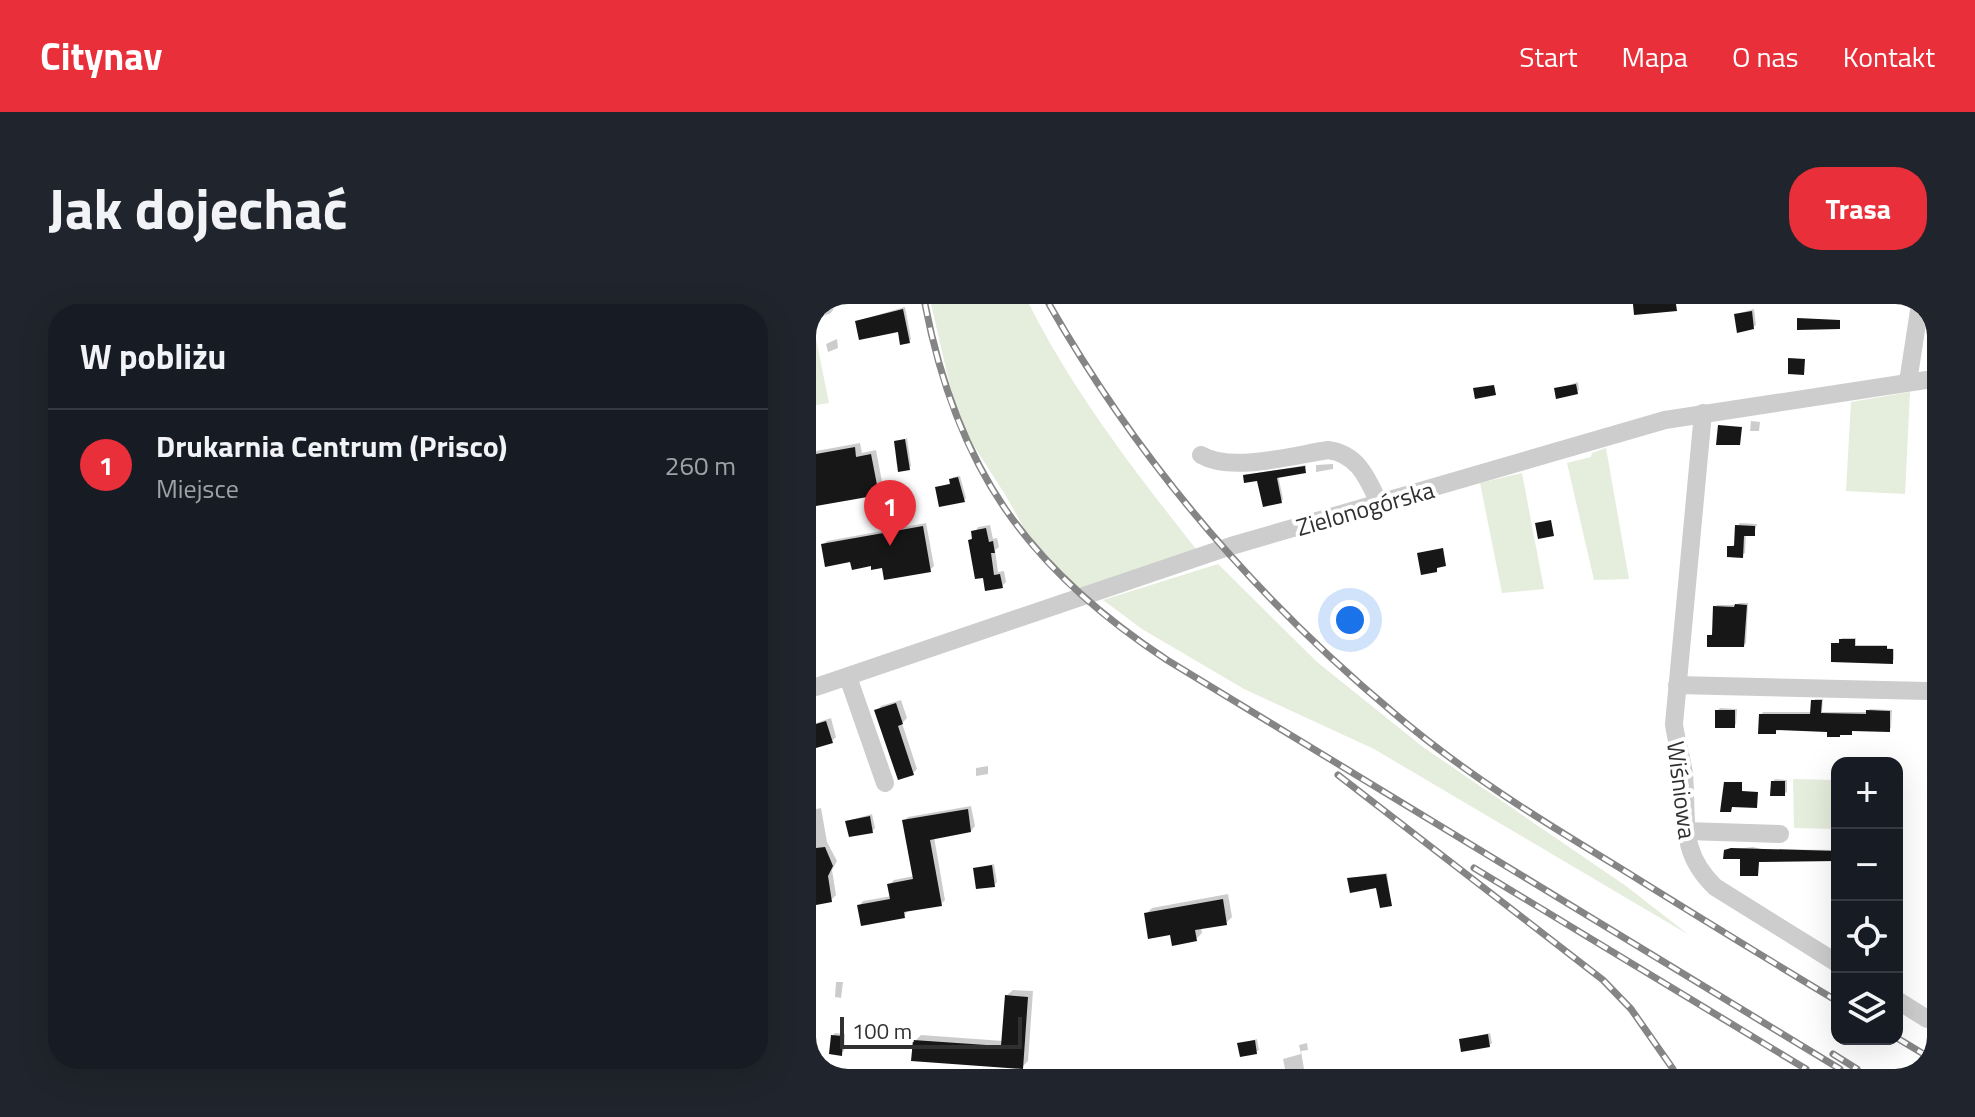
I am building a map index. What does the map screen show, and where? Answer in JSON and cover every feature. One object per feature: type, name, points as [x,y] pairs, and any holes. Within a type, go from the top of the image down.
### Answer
[{"type":"street","points":[[1918,381],[1920,304]]},
{"type":"street","name":"Zielonogórska","points":[[816,687],[1231,546],[1665,420],[1918,381]]},
{"type":"street","name":"Wiśniowa","points":[[1703,413],[1674,724],[1676,746],[1684,771],[1686,831],[1692,858],[1700,872],[1715,887],[1831,959]]},
{"type":"street","points":[[1201,455],[1223,463],[1238,463],[1337,451],[1349,456],[1362,469],[1380,505]]},
{"type":"street","points":[[848,677],[885,783]]},
{"type":"street","points":[[1677,685],[1927,691]]},
{"type":"street","points":[[1686,831],[1780,834]]},
{"type":"street","points":[[1903,1004],[1927,1019]]},
{"type":"green space","points":[[931,304],[1029,304],[1086,400],[1128,461],[1196,549],[1079,589],[1039,555],[958,421]]},
{"type":"green space","points":[[816,339],[829,403],[816,405]]},
{"type":"green space","points":[[1910,392],[1905,494],[1846,491],[1851,402]]},
{"type":"green space","points":[[1606,448],[1629,579],[1594,580],[1567,463],[1591,457],[1592,453]]},
{"type":"green space","points":[[1522,473],[1544,589],[1502,593],[1480,483]]},
{"type":"green space","points":[[1218,564],[1317,662],[1423,747],[1626,886],[1689,935],[1374,749],[1244,689],[1142,629],[1103,600]]},
{"type":"green space","points":[[1793,779],[1831,780],[1831,829],[1794,828]]},
{"type":"building","points":[[1633,304],[1676,304],[1677,311],[1634,315]]},
{"type":"building","points":[[903,309],[910,343],[900,345],[898,332],[859,340],[855,321]]},
{"type":"building","points":[[1752,311],[1754,329],[1737,333],[1734,314]]},
{"type":"building","points":[[1797,318],[1840,320],[1840,329],[1797,330]]},
{"type":"building","points":[[1788,358],[1805,359],[1804,375],[1788,374]]},
{"type":"building","points":[[1576,384],[1578,394],[1556,399],[1554,388]]},
{"type":"building","points":[[1494,385],[1496,395],[1475,399],[1473,388]]},
{"type":"building","points":[[1718,425],[1742,427],[1740,445],[1716,445]]},
{"type":"building","points":[[905,439],[910,470],[898,472],[894,441]]},
{"type":"building","points":[[855,447],[856,457],[871,454],[879,495],[816,506],[816,454]]},
{"type":"building","points":[[1305,466],[1306,473],[1277,478],[1282,503],[1263,507],[1257,481],[1244,483],[1243,475]]},
{"type":"building","points":[[958,477],[965,502],[939,507],[935,487],[950,484],[949,479]]},
{"type":"building","points":[[1551,520],[1554,536],[1538,539],[1535,523]]},
{"type":"building","points":[[1735,525],[1755,526],[1755,536],[1744,536],[1743,558],[1727,557],[1727,546],[1734,546]]},
{"type":"building","points":[[923,526],[931,572],[884,580],[882,568],[871,570],[871,566],[852,570],[850,562],[825,567],[821,544]]},
{"type":"building","points":[[986,528],[989,542],[993,541],[994,575],[1000,574],[1003,588],[985,591],[983,578],[975,579],[968,540],[972,539],[971,531]]},
{"type":"building","points":[[1443,548],[1446,566],[1437,568],[1437,572],[1421,575],[1417,553]]},
{"type":"building","points":[[1735,604],[1747,605],[1744,647],[1707,647],[1707,635],[1712,635],[1713,606],[1734,607]]},
{"type":"building","points":[[1839,639],[1855,639],[1855,646],[1887,646],[1887,649],[1893,649],[1893,664],[1831,662],[1831,643],[1839,643]]},
{"type":"building","points":[[1811,700],[1822,700],[1821,713],[1890,711],[1890,732],[1852,731],[1852,735],[1840,737],[1827,737],[1827,732],[1776,730],[1776,734],[1758,734],[1759,714],[1810,714]]},
{"type":"building","points":[[896,703],[903,724],[898,726],[914,775],[898,780],[874,710]]},
{"type":"building","points":[[1715,710],[1735,710],[1735,728],[1715,728]]},
{"type":"building","points":[[826,721],[833,743],[816,748],[816,724]]},
{"type":"building","points":[[1771,781],[1785,781],[1785,796],[1770,796]]},
{"type":"building","points":[[1724,782],[1742,782],[1742,791],[1758,792],[1757,808],[1732,807],[1731,812],[1720,812]]},
{"type":"building","points":[[968,809],[971,832],[930,840],[942,906],[904,912],[905,918],[861,926],[857,905],[890,899],[887,884],[913,879],[902,820]]},
{"type":"building","points":[[870,816],[873,833],[849,837],[845,821]]},
{"type":"building","points":[[825,847],[833,866],[828,876],[832,902],[816,905],[816,848]]},
{"type":"building","points":[[1724,850],[1831,851],[1831,861],[1759,862],[1758,876],[1740,876],[1740,859],[1723,859]]},
{"type":"building","points":[[992,865],[995,887],[976,889],[973,868]]},
{"type":"building","points":[[1386,874],[1392,906],[1380,908],[1376,888],[1350,893],[1347,878]]},
{"type":"building","points":[[1223,899],[1227,925],[1195,930],[1197,941],[1172,946],[1170,935],[1148,939],[1144,913]]},
{"type":"building","points":[[1005,995],[1028,997],[1023,1069],[911,1061],[913,1040],[1001,1046]]},
{"type":"building","points":[[1488,1034],[1490,1047],[1461,1052],[1459,1039]]},
{"type":"building","points":[[831,1035],[843,1036],[842,1056],[829,1054]]},
{"type":"building","points":[[1255,1040],[1257,1054],[1240,1057],[1237,1043]]},
{"type":"railway","points":[[925,304],[939,363],[957,416],[979,465],[1006,509],[1037,550],[1075,589],[1118,625],[1167,660],[1840,1069]]},
{"type":"railway","points":[[1049,304],[1121,418],[1203,524],[1248,575],[1344,669],[1421,736],[1504,796],[1831,997]]},
{"type":"railway","points":[[1338,775],[1603,980],[1631,1009],[1673,1069]]},
{"type":"railway","points":[[1474,868],[1806,1069]]},
{"type":"railway","points":[[1903,1042],[1927,1056]]},
{"type":"railway","points":[[1833,1054],[1857,1069]]},
{"type":"place","name":"Drukarnia Centrum (Prisco)","points":[[890,546]]}]
